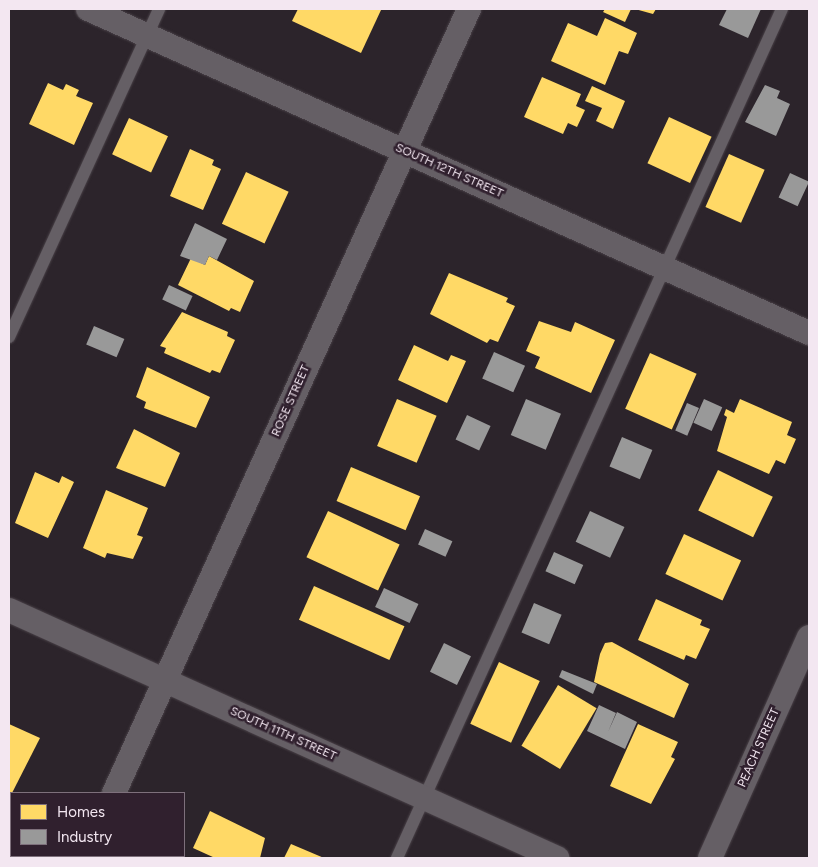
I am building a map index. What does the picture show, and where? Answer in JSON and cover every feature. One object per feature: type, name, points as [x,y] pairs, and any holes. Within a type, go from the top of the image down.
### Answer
[{"type":"street","name":"SOUTH 12TH STREET","points":[[88,9],[809,333]]},
{"type":"street","name":"ROSE STREET","points":[[114,792],[470,9]]},
{"type":"street","name":"SOUTH 11TH STREET","points":[[9,610],[557,858]]},
{"type":"street","name":"PEACH STREET","points":[[710,858],[809,638]]},
{"type":"lane","points":[[9,337],[158,9]]},
{"type":"lane","points":[[397,858],[782,9]]},
{"type":"building: Homes","points":[[298,9],[381,10],[361,53],[292,21]]},
{"type":"building: Homes","points":[[605,9],[631,9],[625,22],[603,12]]},
{"type":"building: Homes","points":[[635,9],[656,9],[653,14]]},
{"type":"building: Homes","points":[[605,18],[637,33],[628,54],[619,51],[605,85],[551,61],[568,23],[597,36]]},
{"type":"building: Homes","points":[[542,77],[581,94],[576,106],[585,110],[577,127],[568,123],[563,134],[524,117]]},
{"type":"building: Homes","points":[[48,83],[63,90],[66,84],[79,90],[76,96],[93,103],[74,145],[29,124]]},
{"type":"building: Homes","points":[[592,86],[625,101],[613,129],[596,121],[602,108],[585,101]]},
{"type":"building: Homes","points":[[669,117],[712,137],[690,183],[647,163]]},
{"type":"building: Homes","points":[[129,118],[168,136],[151,172],[112,154]]},
{"type":"building: Homes","points":[[190,149],[214,160],[212,165],[221,169],[203,210],[170,196]]},
{"type":"building: Homes","points":[[729,154],[765,170],[741,223],[705,207]]},
{"type":"building: Homes","points":[[246,172],[289,192],[265,244],[222,224]]},
{"type":"building: Homes","points":[[209,256],[254,281],[240,312],[231,308],[229,311],[178,285],[191,258],[205,265]]},
{"type":"building: Homes","points":[[449,273],[508,298],[506,302],[515,306],[498,342],[490,339],[487,343],[430,314]]},
{"type":"building: Homes","points":[[182,312],[228,332],[227,336],[235,340],[220,373],[212,370],[210,373],[164,353],[166,348],[160,346]]},
{"type":"building: Homes","points":[[539,321],[571,332],[575,322],[615,340],[591,393],[535,368],[540,357],[526,351]]},
{"type":"building: Homes","points":[[414,345],[448,361],[451,355],[466,361],[447,403],[398,380]]},
{"type":"building: Homes","points":[[650,353],[697,374],[672,429],[625,409]]},
{"type":"building: Homes","points":[[147,367],[210,397],[196,428],[144,408],[146,402],[136,397]]},
{"type":"building: Homes","points":[[397,399],[437,416],[417,463],[377,446]]},
{"type":"building: Homes","points":[[740,399],[792,422],[787,435],[796,439],[785,464],[776,460],[769,474],[717,451],[727,417],[724,415],[726,409],[734,413]]},
{"type":"building: Homes","points":[[134,429],[180,453],[165,487],[116,468]]},
{"type":"building: Homes","points":[[351,467],[420,496],[406,530],[337,501]]},
{"type":"building: Homes","points":[[718,470],[773,497],[753,537],[698,510]]},
{"type":"building: Homes","points":[[35,472],[59,483],[62,476],[74,482],[48,538],[15,523]]},
{"type":"building: Homes","points":[[106,490],[148,508],[137,535],[143,537],[133,559],[107,553],[105,558],[83,548]]},
{"type":"building: Homes","points":[[328,511],[400,544],[378,591],[306,557]]},
{"type":"building: Homes","points":[[684,534],[741,561],[723,601],[665,574]]},
{"type":"building: Homes","points":[[314,586],[404,626],[389,660],[299,620]]},
{"type":"building: Homes","points":[[656,599],[702,620],[700,625],[710,629],[696,659],[686,655],[684,660],[638,640]]},
{"type":"building: Homes","points":[[612,642],[689,684],[674,718],[594,682],[600,654],[605,643]]},
{"type":"building: Homes","points":[[499,662],[540,681],[511,743],[470,724]]},
{"type":"building: Homes","points":[[558,685],[597,708],[560,769],[521,746]]},
{"type":"building: Homes","points":[[9,724],[40,738],[13,792],[9,794]]},
{"type":"building: Homes","points":[[638,724],[678,742],[671,757],[675,759],[651,804],[610,786]]},
{"type":"building: Homes","points":[[210,811],[265,838],[260,858],[215,858],[193,848]]},
{"type":"building: Homes","points":[[291,844],[324,858],[284,858]]},
{"type":"building: Industry","points":[[727,9],[761,9],[748,38],[719,25]]},
{"type":"building: Industry","points":[[765,85],[780,91],[777,98],[790,104],[776,136],[745,122]]},
{"type":"building: Industry","points":[[790,173],[809,182],[798,206],[779,197]]},
{"type":"building: Industry","points":[[195,223],[227,239],[217,260],[209,256],[205,265],[180,256]]},
{"type":"building: Industry","points":[[169,285],[193,296],[186,310],[162,300]]},
{"type":"building: Industry","points":[[94,326],[124,339],[117,357],[86,344]]},
{"type":"building: Industry","points":[[494,352],[525,366],[513,392],[482,378]]},
{"type":"building: Industry","points":[[526,399],[561,414],[546,450],[511,435]]},
{"type":"building: Industry","points":[[704,399],[722,407],[712,431],[693,423]]},
{"type":"building: Industry","points":[[687,403],[699,408],[687,436],[675,431]]},
{"type":"building: Industry","points":[[467,415],[491,426],[479,450],[456,439]]},
{"type":"building: Industry","points":[[622,437],[652,450],[640,479],[609,466]]},
{"type":"building: Industry","points":[[590,511],[624,527],[610,558],[576,542]]},
{"type":"building: Industry","points":[[425,529],[452,541],[445,557],[418,545]]},
{"type":"building: Industry","points":[[554,552],[583,565],[575,584],[545,571]]},
{"type":"building: Industry","points":[[384,588],[418,604],[410,623],[375,607]]},
{"type":"building: Industry","points":[[534,603],[562,615],[549,644],[521,632]]},
{"type":"building: Industry","points":[[444,643],[471,656],[457,685],[430,672]]},
{"type":"building: Industry","points":[[562,670],[597,684],[593,694],[559,677]]},
{"type":"building: Industry","points":[[599,705],[616,713],[608,732],[617,712],[637,722],[625,749],[587,731]]}]
